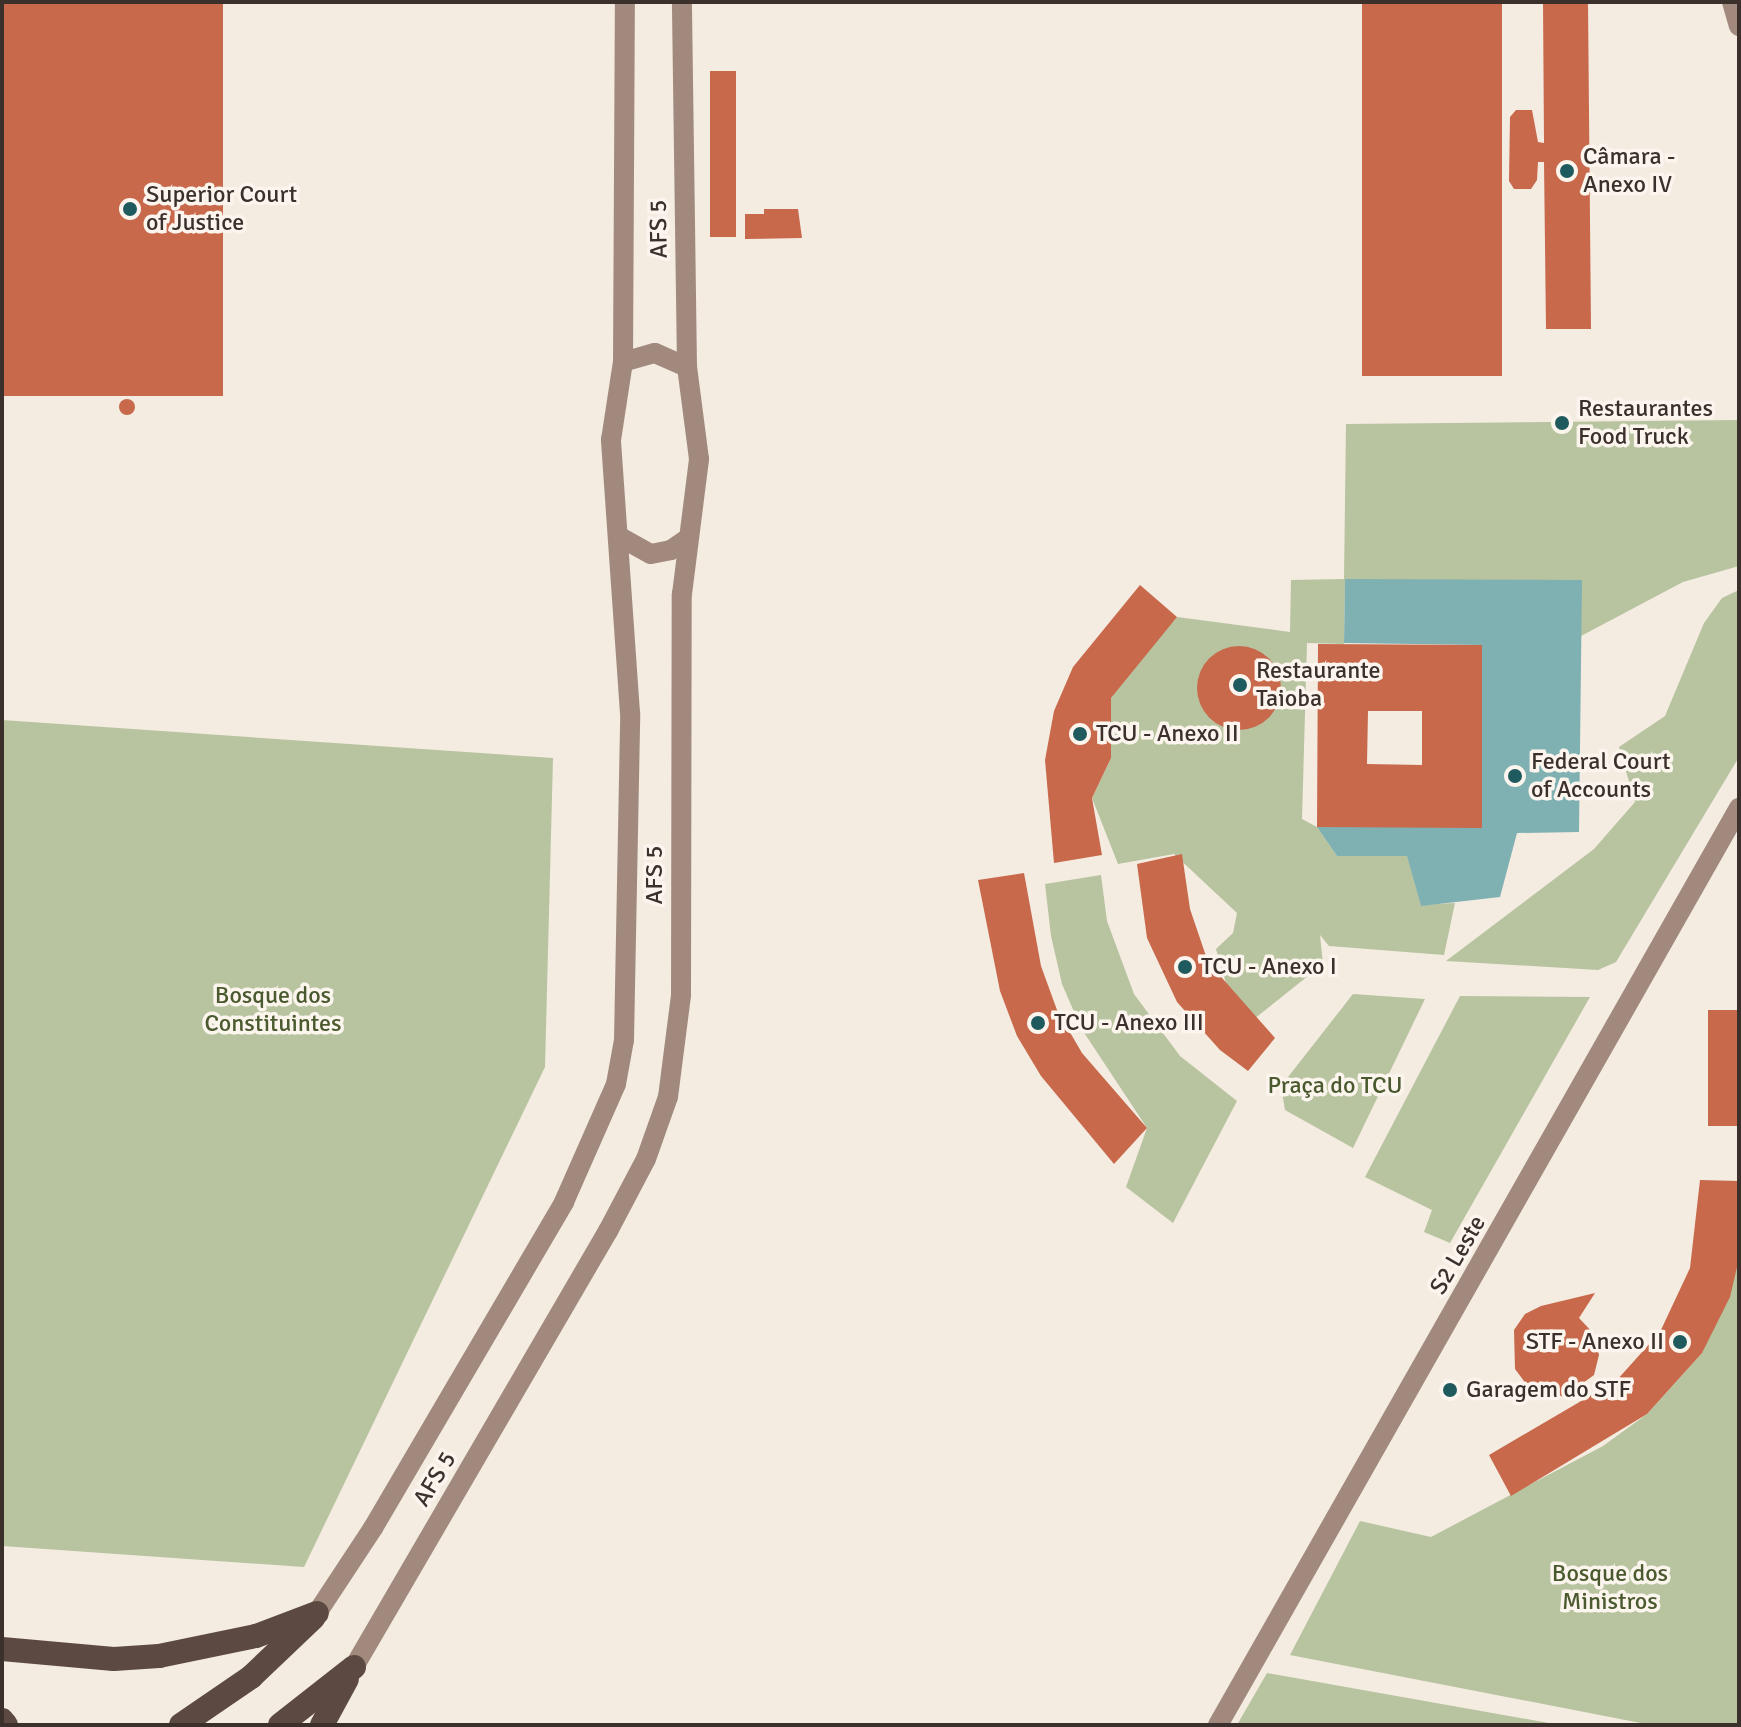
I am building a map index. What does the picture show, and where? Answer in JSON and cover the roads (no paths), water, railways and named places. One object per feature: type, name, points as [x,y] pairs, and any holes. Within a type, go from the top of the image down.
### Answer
[{"type":"highway","points":[[2,1649],[114,1659],[159,1656],[256,1636],[317,1613]]},
{"type":"highway","points":[[181,1725],[263,1667],[317,1613]]},
{"type":"highway","points":[[280,1725],[354,1667]]},
{"type":"highway","points":[[322,1725],[354,1667]]},
{"type":"highway","points":[[2,1720],[6,1725]]},
{"type":"main road","name":"AFS 5","points":[[317,1613],[373,1528],[564,1202],[616,1084],[624,1040],[630,713],[611,440],[623,362],[625,2]]},
{"type":"main road","name":"AFS 5","points":[[354,1667],[608,1231],[646,1159],[668,1097],[681,995],[687,539],[699,459],[687,367],[682,2]]},
{"type":"main road","points":[[1732,2],[1739,26]]},
{"type":"main road","points":[[623,362],[655,353],[687,367]]},
{"type":"main road","points":[[620,537],[651,554],[687,539]]},
{"type":"main road","name":"S2 Leste","points":[[1218,1725],[1739,808]]},
{"type":"water","points":[[1345,579],[1582,580],[1579,832],[1517,833],[1500,897],[1421,906],[1407,856],[1337,856],[1317,827],[1482,827],[1482,645],[1344,643]]},
{"type":"place","name":"Câmara - Anexo IV","points":[[1567,171]]},
{"type":"place","name":"Superior Court of Justice","points":[[130,209]]},
{"type":"place","name":"Restaurantes Food Truck","points":[[1562,423]]},
{"type":"place","name":"Restaurante Taioba","points":[[1240,685]]},
{"type":"place","name":"TCU - Anexo II","points":[[1080,734]]},
{"type":"place","name":"Federal Court of Accounts","points":[[1515,776]]},
{"type":"place","name":"TCU - Anexo I","points":[[1185,967]]},
{"type":"place","name":"TCU - Anexo III","points":[[1038,1023]]},
{"type":"place","name":"STF - Anexo II","points":[[1680,1342]]},
{"type":"place","name":"Garagem do STF","points":[[1450,1390]]},
{"type":"park label","name":"Bosque dos Constituintes","points":[[273,1010]]},
{"type":"park label","name":"Praça do TCU","points":[[1335,1086]]},
{"type":"park label","name":"Bosque dos Ministros","points":[[1610,1588]]}]
